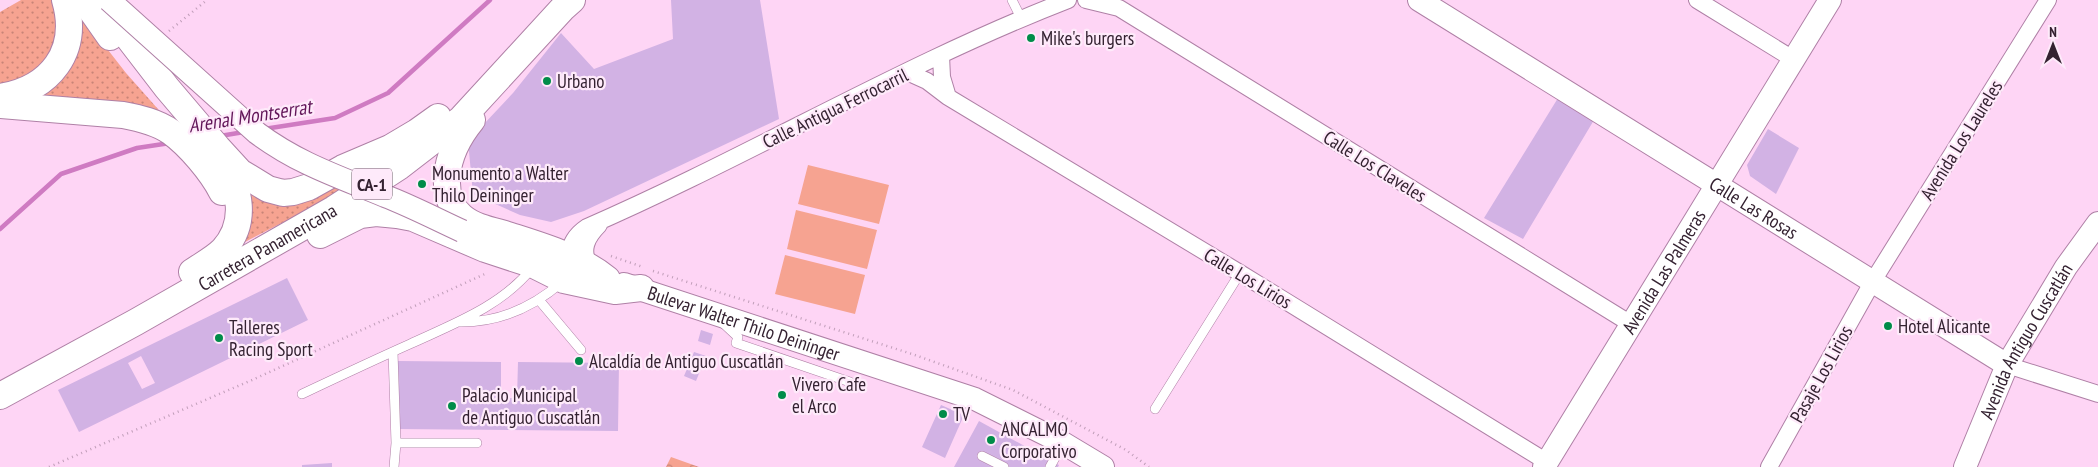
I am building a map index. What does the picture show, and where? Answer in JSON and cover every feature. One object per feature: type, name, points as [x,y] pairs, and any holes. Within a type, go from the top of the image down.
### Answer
[{"type":"main road","points":[[0,97],[31,89],[41,83],[56,68],[62,57],[68,35],[65,0]]},
{"type":"main road","points":[[5,393],[214,258],[226,246],[238,224],[239,200],[232,179],[222,165],[175,126],[149,87],[84,0]]},
{"type":"main road","points":[[108,0],[108,9],[167,88],[208,152],[268,189],[283,193],[309,187],[343,168],[390,148],[417,132],[490,74],[568,4]]},
{"type":"main road","name":"Carretera Panamericana","points":[[5,393],[136,322],[334,209],[408,160],[462,119],[568,4]]},
{"type":"main road","points":[[536,37],[510,76],[474,116],[458,139],[448,164],[449,199],[455,210],[475,225],[578,270],[616,291],[641,288]]},
{"type":"main road","points":[[0,105],[123,115],[175,126]]},
{"type":"main road","points":[[136,322],[360,215],[376,213],[413,218],[485,249],[534,266],[578,270]]},
{"type":"street","name":"Bulevar Walter Thilo Deininger","points":[[108,0],[257,133],[281,150],[308,165],[387,197],[462,231],[578,270],[641,288],[975,399],[1063,443],[1103,467]]},
{"type":"street","name":"Calle Antigua Ferrocarril","points":[[578,270],[577,234],[907,72],[1021,18],[1068,0]]},
{"type":"street","name":"Calle Los Claveles","points":[[1086,0],[1119,4],[1631,324]]},
{"type":"street","name":"Calle Las Rosas","points":[[1419,0],[2007,365],[2098,394]]},
{"type":"street","points":[[1697,0],[1793,59]]},
{"type":"street","name":"Avenida Las Palmeras","points":[[1546,465],[1830,0]]},
{"type":"street","name":"Avenida Los Laureles","points":[[1873,281],[2048,0]]},
{"type":"street","points":[[941,56],[942,77],[948,96]]},
{"type":"street","name":"Calle Los Lirios","points":[[907,72],[927,81],[948,96],[1240,273],[1546,465]]},
{"type":"street","name":"Calle Antigua Ferrocarril","points":[[578,270],[586,261],[584,246],[589,235],[604,220]]},
{"type":"street","name":"Avenida Antiguo Cuscatlán","points":[[1965,467],[2007,365],[2066,267],[2098,223]]},
{"type":"street","points":[[534,266],[596,280],[578,270]]},
{"type":"street","name":"Pasaje Los Lirios","points":[[1769,467],[1873,281]]},
{"type":"lane","points":[[1012,0],[1021,18]]},
{"type":"lane","points":[[302,394],[458,322],[492,303],[520,283],[534,266]]},
{"type":"lane","points":[[458,322],[478,322],[505,316],[545,297],[578,270]]},
{"type":"lane","points":[[1156,409],[1240,273]]},
{"type":"lane","points":[[539,300],[581,350]]},
{"type":"lane","points":[[492,303],[505,316]]},
{"type":"lane","points":[[711,312],[738,337],[736,343],[850,382]]},
{"type":"lane","points":[[393,352],[396,443],[394,467]]},
{"type":"lane","points":[[396,443],[477,443]]},
{"type":"lane","points":[[1050,467],[1063,443]]},
{"type":"lane","points":[[982,456],[1004,467]]},
{"type":"path","points":[[166,33],[206,0]]},
{"type":"path","points":[[49,467],[252,380],[487,274]]},
{"type":"green space","points":[[21,0],[57,0],[55,56],[0,92],[0,12]]},
{"type":"green space","points":[[69,0],[126,73],[165,117],[51,103],[33,90],[45,85]]},
{"type":"green space","points":[[377,163],[379,173],[243,243],[240,179],[257,189]]},
{"type":"green space","points":[[808,165],[889,185],[879,224],[798,204]]},
{"type":"green space","points":[[796,210],[877,230],[867,269],[787,249]]},
{"type":"green space","points":[[785,255],[865,275],[855,314],[775,294]]},
{"type":"green space","points":[[671,457],[699,467],[666,467]]},
{"type":"building","points":[[671,0],[760,0],[779,119],[584,211],[551,222],[520,215],[473,194],[468,141],[513,93],[561,33],[594,69],[673,39]]},
{"type":"building","points":[[1558,98],[1594,120],[1523,239],[1484,218]]},
{"type":"building","points":[[1768,129],[1799,148],[1776,194],[1750,176],[1747,165]]},
{"type":"building","name":"Talleres Racing Sport","points":[[287,278],[308,320],[79,432],[58,390]],"holes":[[[141,356],[155,383],[142,389],[128,363]]]},
{"type":"building","points":[[701,330],[713,334],[710,345],[698,341]]},
{"type":"building","points":[[694,352],[706,356],[696,381],[684,376]]},
{"type":"building","points":[[398,361],[501,362],[501,398],[517,398],[518,362],[619,363],[618,431],[397,429]]},
{"type":"building","points":[[941,405],[964,415],[945,458],[922,447]]},
{"type":"building","name":"ANCALMO Corporativo","points":[[979,421],[1059,465],[1058,467],[954,467]]},
{"type":"building","points":[[332,463],[332,467],[302,467],[302,465]]},
{"type":"waterway","name":"Arenal Montserrat","points":[[264,129],[335,118],[388,93],[490,0]]},
{"type":"waterway","name":"Arenal Montserrat","points":[[220,136],[244,132]]},
{"type":"waterway","name":"Arenal Montserrat","points":[[0,229],[61,174],[137,148],[170,143]]},
{"type":"place","name":"Mike's burgers","points":[[1031,38]]},
{"type":"place","name":"Urbano","points":[[547,81]]},
{"type":"place","name":"Monumento a Walter Thilo Deininger","points":[[422,184]]},
{"type":"place","name":"Hotel Alicante","points":[[1888,326]]},
{"type":"place","name":"Talleres Racing Sport","points":[[219,338]]},
{"type":"place","name":"Alcaldía de Antiguo Cuscatlán","points":[[579,361]]},
{"type":"place","name":"Vivero Cafe el Arco","points":[[782,395]]},
{"type":"place","name":"Palacio Municipal de Antiguo Cuscatlán","points":[[452,406]]},
{"type":"place","name":"TV","points":[[943,414]]},
{"type":"place","name":"ANCALMO Corporativo","points":[[991,440]]}]
